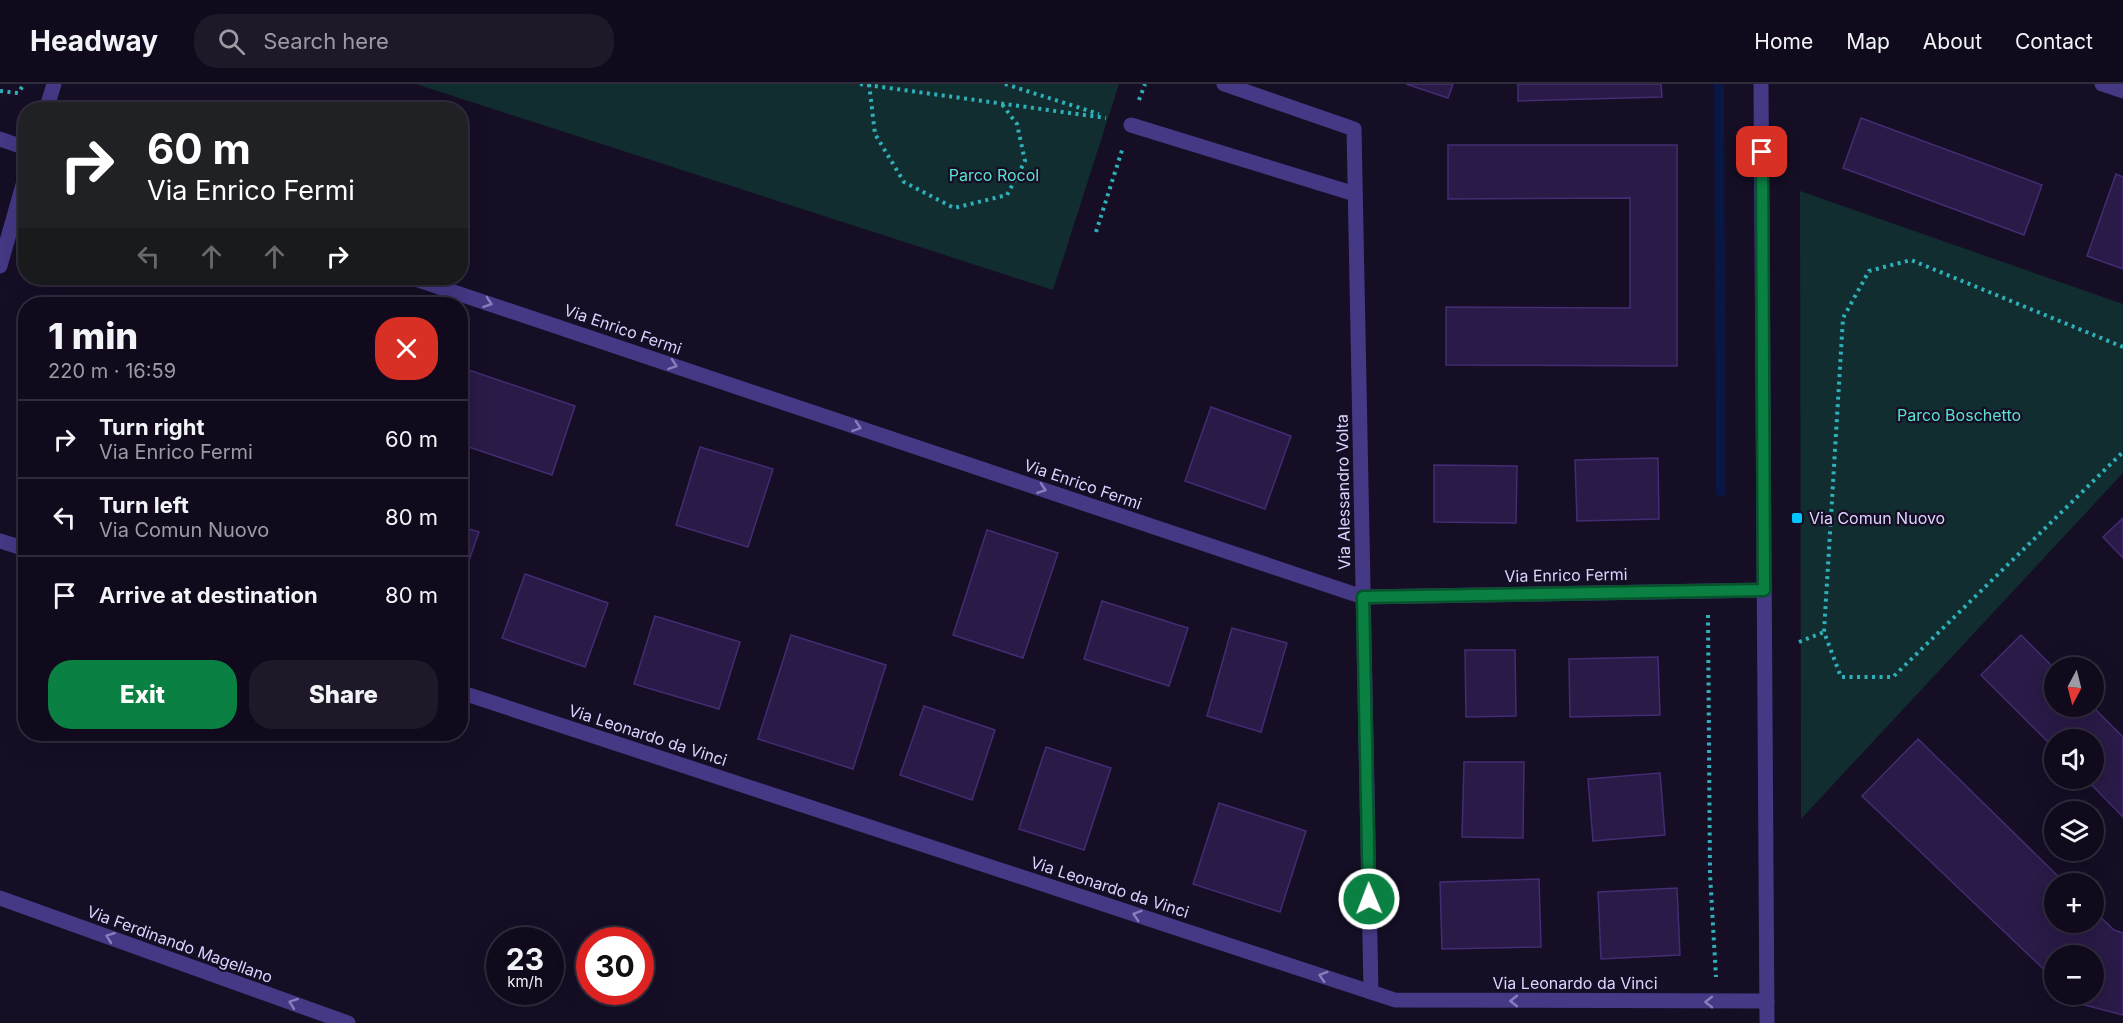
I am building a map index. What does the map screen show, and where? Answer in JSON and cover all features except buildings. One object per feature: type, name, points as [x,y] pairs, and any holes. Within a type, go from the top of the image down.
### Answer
[{"type":"street","points":[[48,102],[54,84]]},
{"type":"street","name":"Via Alessandro Volta","points":[[1224,84],[1353,129],[1371,992]]},
{"type":"street","points":[[1761,84],[1767,1023]]},
{"type":"street","points":[[2102,84],[2123,91]]},
{"type":"street","points":[[1131,125],[1355,194]]},
{"type":"street","points":[[0,139],[18,145]]},
{"type":"street","points":[[0,266],[18,202]]},
{"type":"street","name":"Via Enrico Fermi","points":[[433,285],[1363,597],[1764,590]]},
{"type":"street","points":[[0,541],[18,547]]},
{"type":"street","name":"Via Leonardo da Vinci","points":[[468,695],[1395,1000],[1767,1001]]},
{"type":"street","name":"Via Ferdinando Magellano","points":[[0,898],[348,1023]]},
{"type":"path","points":[[0,91],[18,93],[24,84]]},
{"type":"path","points":[[860,84],[1111,118],[1005,84]]},
{"type":"path","points":[[1096,232],[1145,84]]},
{"type":"path","points":[[869,85],[875,134],[904,183],[954,208],[1007,195],[1025,161],[1017,124],[1001,103]]},
{"type":"path","points":[[2123,347],[1911,260],[1869,271],[1844,318],[1824,632],[1841,677],[1893,676],[2123,453]]},
{"type":"path","points":[[1707,591],[1710,874],[1718,1002]]},
{"type":"path","points":[[1799,642],[1824,632]]},
{"type":"green space","name":"Parco Rocol","points":[[416,84],[1119,84],[1053,290]]},
{"type":"green space","name":"Parco Boschetto","points":[[1800,191],[2123,304],[2123,473],[1801,819]]},
{"type":"waterway","points":[[1719,84],[1721,492]]},
{"type":"place","name":"Via Comun Nuovo","points":[[1797,518]]},
{"type":"route","points":[[1369,899],[1363,597],[1764,590],[1762,152]]}]
